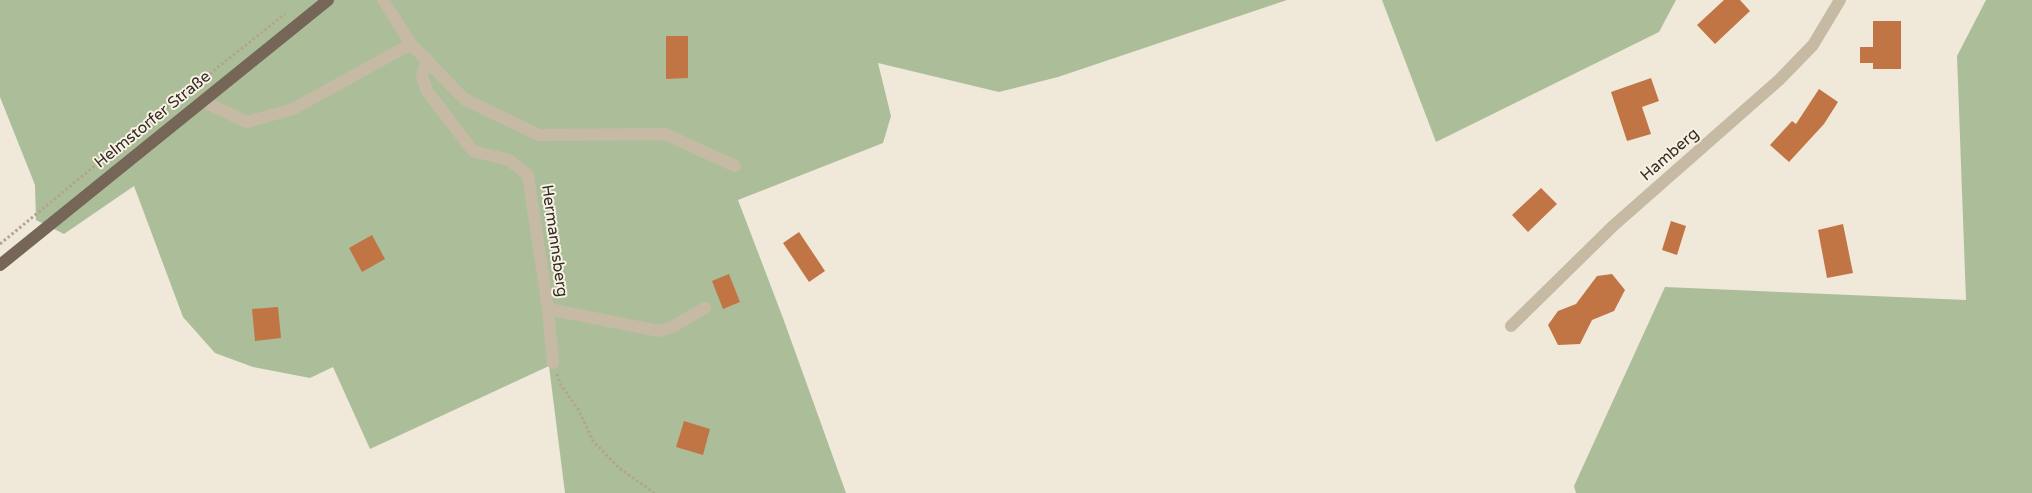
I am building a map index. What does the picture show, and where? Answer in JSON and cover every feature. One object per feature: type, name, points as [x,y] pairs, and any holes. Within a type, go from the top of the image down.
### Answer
[{"type":"main road","name":"Helmstorfer Straße","points":[[0,265],[328,0]]},
{"type":"street","points":[[382,0],[412,44],[464,99],[539,135],[665,134],[735,166]]},
{"type":"street","name":"Hamberg","points":[[1511,326],[1613,226],[1779,80],[1813,46],[1840,0]]},
{"type":"street","points":[[202,101],[247,122],[293,110],[412,44]]},
{"type":"street","name":"Hermannsberg","points":[[427,59],[422,76],[427,91],[473,151],[509,160],[528,175],[548,308],[553,363]]},
{"type":"street","points":[[548,308],[659,331],[670,328],[705,308]]},
{"type":"path","points":[[0,244],[120,145],[288,12]]},
{"type":"path","points":[[553,363],[561,385],[578,410],[592,441],[618,467],[654,493]]},
{"type":"green space","points":[[0,0],[1287,0],[1058,77],[999,92],[878,63],[891,116],[883,143],[738,200],[846,493],[565,493],[549,366],[370,449],[333,367],[310,378],[253,367],[215,353],[183,317],[134,186],[64,234],[36,220],[35,185],[0,97]]},
{"type":"green space","points":[[1382,0],[1676,0],[1659,32],[1436,142]]},
{"type":"green space","points":[[1986,0],[2032,0],[2032,493],[1576,493],[1574,486],[1665,287],[1966,300],[1957,56]]},
{"type":"building","points":[[1724,0],[1740,0],[1750,11],[1715,44],[1697,25]]},
{"type":"building","points":[[1873,21],[1901,21],[1901,69],[1873,69],[1873,63],[1860,63],[1860,47],[1873,47]]},
{"type":"building","points":[[666,36],[688,36],[688,78],[666,79]]},
{"type":"building","points":[[1651,78],[1659,101],[1642,107],[1651,134],[1627,141],[1611,92]]},
{"type":"building","points":[[1819,89],[1838,102],[1824,124],[1789,162],[1770,145],[1792,121],[1796,124]]},
{"type":"building","points":[[1541,188],[1557,204],[1528,232],[1512,215]]},
{"type":"building","points":[[1671,221],[1686,226],[1677,255],[1662,250]]},
{"type":"building","points":[[1843,224],[1853,273],[1827,278],[1818,230]]},
{"type":"building","points":[[799,232],[825,271],[809,282],[783,243]]},
{"type":"building","points":[[372,235],[385,259],[362,272],[349,248]]},
{"type":"building","points":[[729,274],[740,302],[723,309],[712,281]]},
{"type":"building","points":[[1612,274],[1625,290],[1614,311],[1592,320],[1580,344],[1558,345],[1548,325],[1558,311],[1576,304],[1597,276]]},
{"type":"building","points":[[278,307],[281,338],[255,341],[252,309]]},
{"type":"building","points":[[684,421],[710,429],[703,455],[676,447]]}]
